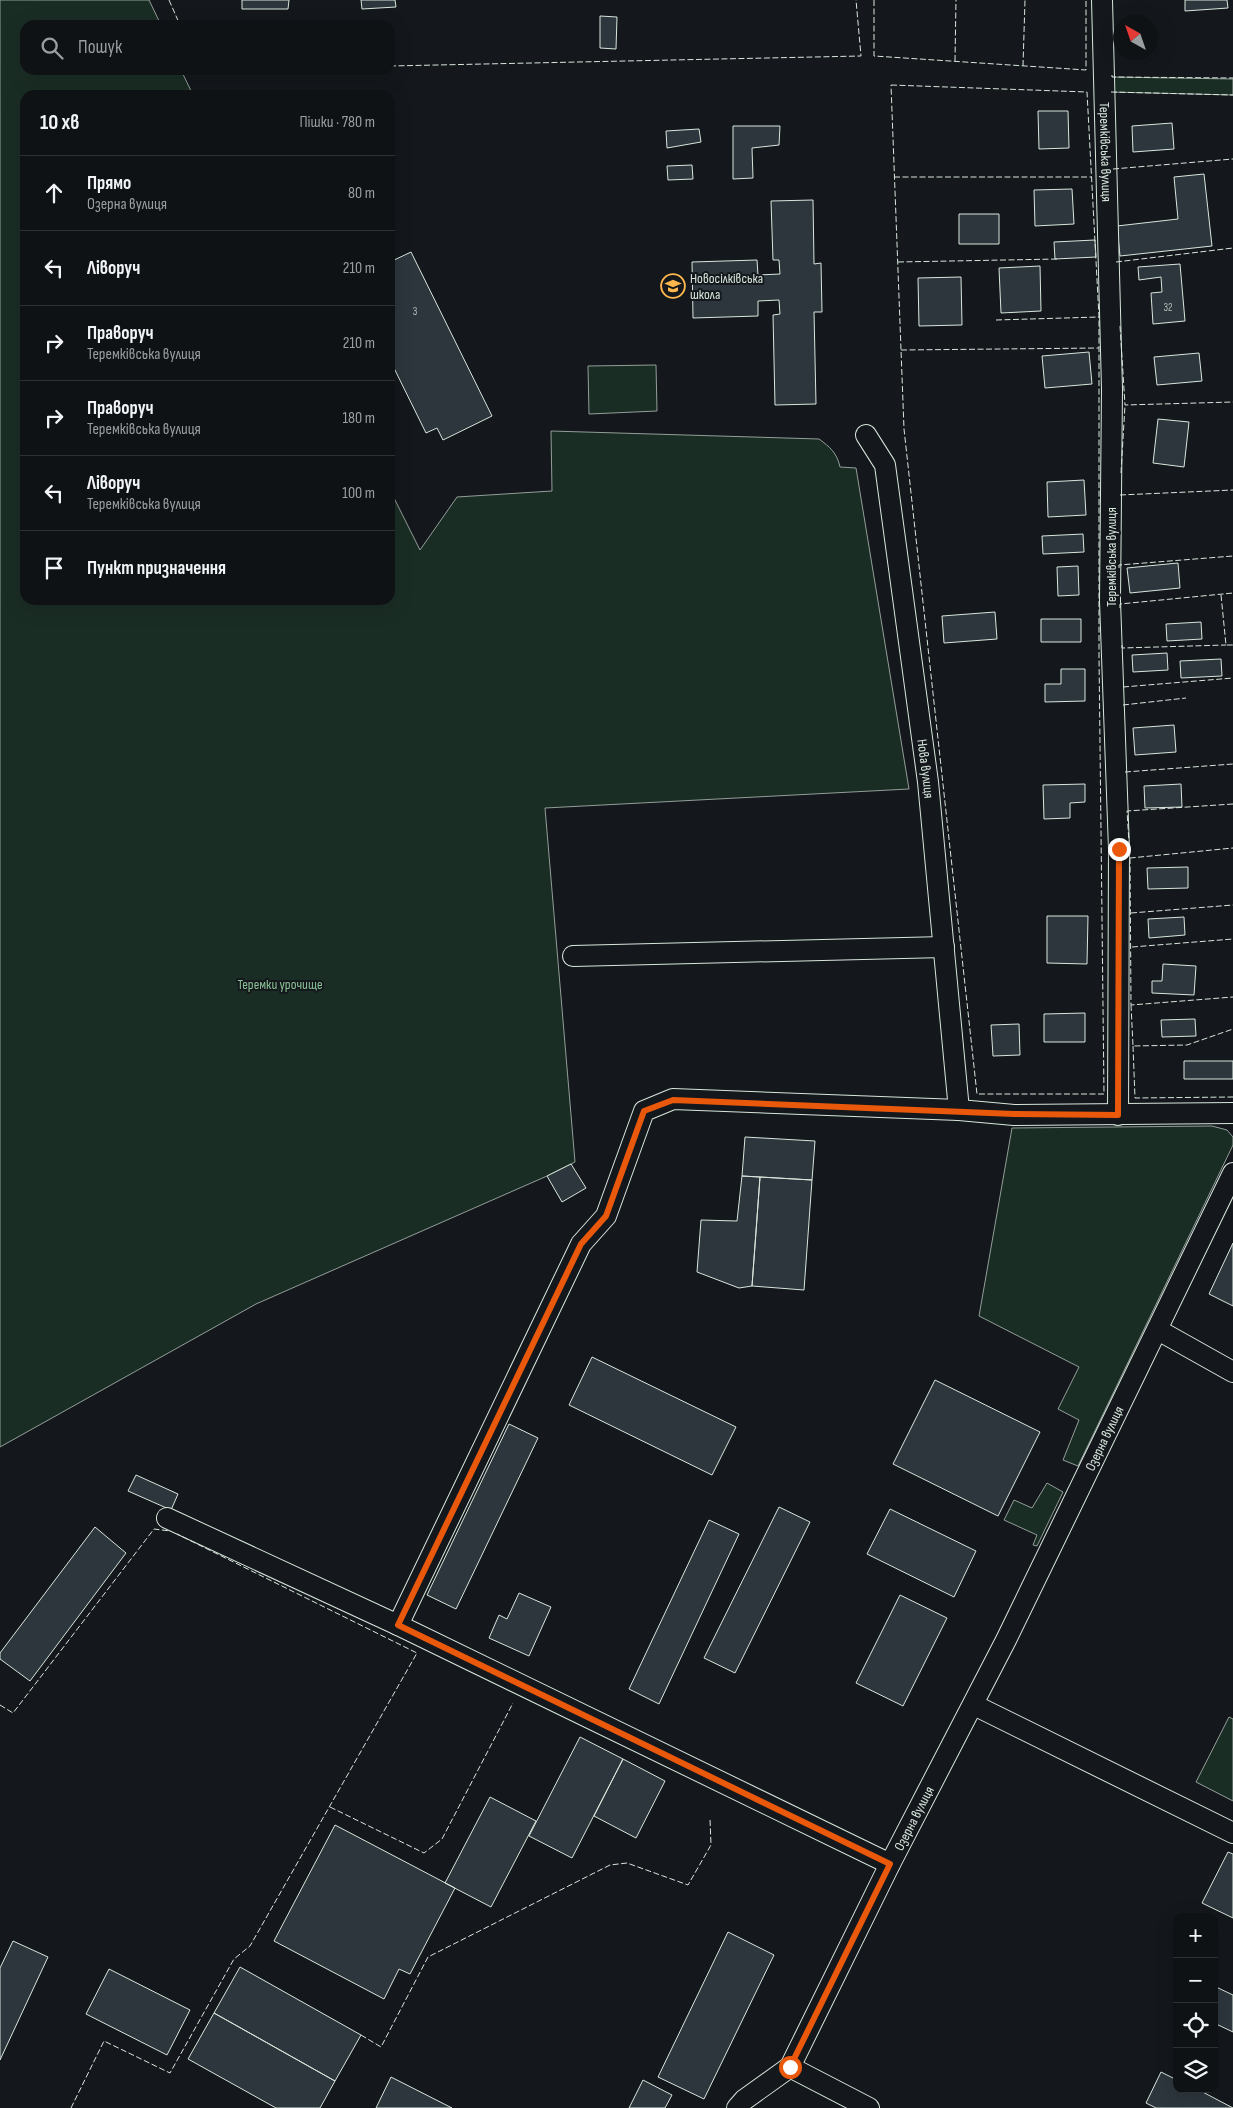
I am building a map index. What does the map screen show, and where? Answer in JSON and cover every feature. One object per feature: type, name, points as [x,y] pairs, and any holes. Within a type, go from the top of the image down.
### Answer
[{"type":"street","name":"Теремківська вулиця","points":[[1102,0],[1111,380],[1110,601],[1119,849],[1118,1115]]},
{"type":"street","name":"Нова вулиця","points":[[866,434],[886,465],[928,782],[959,1110]]},
{"type":"street","points":[[573,956],[944,947]]},
{"type":"street","points":[[398,1625],[581,1244],[606,1216],[644,1111],[673,1100],[959,1110],[1014,1114],[1233,1113]]},
{"type":"street","name":"Озерна вулиця","points":[[790,2067],[890,1864],[974,1704],[1233,1173]]},
{"type":"street","points":[[1158,1330],[1233,1372]]},
{"type":"street","points":[[167,1518],[398,1625],[890,1864]]},
{"type":"street","points":[[974,1704],[1233,1833]]},
{"type":"street","points":[[737,2108],[744,2100],[790,2067],[869,2108]]},
{"type":"green space","name":"Теремки урочище","points":[[0,0],[149,0],[159,20],[20,20],[20,75],[183,75],[191,90],[20,90],[20,605],[395,605],[395,500],[420,550],[457,497],[552,491],[551,431],[819,439],[832,451],[840,467],[856,468],[909,789],[545,808],[575,1162],[256,1304],[0,1447]]},
{"type":"green space","points":[[1112,77],[1233,79],[1233,95],[1111,92]]},
{"type":"green space","points":[[656,365],[657,411],[589,414],[588,366]]},
{"type":"green space","points":[[1212,1126],[1227,1130],[1233,1137],[1233,1145],[1078,1466],[1063,1460],[1079,1420],[1058,1409],[1079,1367],[979,1316],[1012,1128]]},
{"type":"green space","points":[[1047,1483],[1063,1492],[1037,1546],[1033,1545],[1037,1535],[1004,1520],[1014,1500],[1032,1508]]},
{"type":"green space","points":[[1229,1717],[1233,1719],[1233,1801],[1196,1782]]},
{"type":"building","points":[[242,0],[289,0],[288,9],[242,9]]},
{"type":"building","points":[[361,0],[395,0],[396,7],[362,9]]},
{"type":"building","points":[[1185,0],[1227,0],[1228,8],[1185,11]]},
{"type":"building","points":[[600,16],[617,17],[616,49],[600,48]]},
{"type":"building","points":[[1038,111],[1068,111],[1069,148],[1039,149]]},
{"type":"building","points":[[1172,123],[1174,149],[1133,152],[1132,126]]},
{"type":"building","points":[[733,126],[780,126],[779,145],[752,148],[753,178],[733,179]]},
{"type":"building","points":[[699,129],[701,142],[667,148],[666,131]]},
{"type":"building","points":[[692,165],[693,179],[668,180],[667,166]]},
{"type":"building","points":[[1204,174],[1212,246],[1120,256],[1117,226],[1178,219],[1174,177]]},
{"type":"building","points":[[1072,189],[1074,224],[1035,226],[1034,190]]},
{"type":"building","points":[[813,200],[814,264],[821,263],[822,312],[814,312],[816,404],[775,405],[773,315],[780,314],[779,300],[758,301],[758,316],[693,318],[692,262],[757,260],[758,275],[780,274],[779,260],[773,260],[771,201]]},
{"type":"building","points":[[959,214],[999,214],[999,244],[959,244]]},
{"type":"building","points":[[1095,240],[1096,257],[1055,259],[1054,242]]},
{"type":"building","points":[[411,252],[492,416],[443,440],[437,428],[426,433],[395,370],[395,260]]},
{"type":"building","points":[[1180,264],[1185,321],[1153,324],[1151,293],[1162,292],[1161,277],[1139,280],[1138,267]]},
{"type":"building","points":[[1040,266],[1041,311],[1001,313],[999,268]]},
{"type":"building","points":[[961,277],[962,325],[919,326],[918,278]]},
{"type":"building","points":[[1089,352],[1092,384],[1045,388],[1042,356]]},
{"type":"building","points":[[1199,353],[1202,381],[1157,385],[1154,357]]},
{"type":"building","points":[[1158,419],[1189,422],[1184,467],[1153,463]]},
{"type":"building","points":[[1084,480],[1086,515],[1048,517],[1047,482]]},
{"type":"building","points":[[1083,534],[1084,552],[1043,554],[1042,536]]},
{"type":"building","points":[[1178,563],[1180,588],[1130,593],[1127,568]]},
{"type":"building","points":[[1078,566],[1079,595],[1058,596],[1057,567]]},
{"type":"building","points":[[995,612],[997,639],[944,643],[942,616]]},
{"type":"building","points":[[1041,619],[1081,619],[1081,642],[1041,642]]},
{"type":"building","points":[[1201,622],[1202,639],[1167,641],[1166,624]]},
{"type":"building","points":[[1167,653],[1168,670],[1133,672],[1132,655]]},
{"type":"building","points":[[1221,659],[1222,676],[1181,678],[1180,661]]},
{"type":"building","points":[[1061,669],[1085,669],[1085,701],[1045,702],[1045,684],[1061,684]]},
{"type":"building","points":[[1174,725],[1176,752],[1135,755],[1133,728]]},
{"type":"building","points":[[1085,784],[1085,802],[1070,803],[1070,818],[1044,819],[1043,785]]},
{"type":"building","points":[[1181,784],[1182,807],[1145,808],[1144,786]]},
{"type":"building","points":[[1188,867],[1188,888],[1148,889],[1147,868]]},
{"type":"building","points":[[1047,916],[1088,916],[1087,964],[1047,963]]},
{"type":"building","points":[[1184,917],[1185,935],[1149,938],[1148,919]]},
{"type":"building","points":[[1163,964],[1196,966],[1194,995],[1152,993],[1152,981],[1162,981]]},
{"type":"building","points":[[1085,1013],[1085,1042],[1044,1042],[1044,1014]]},
{"type":"building","points":[[1195,1019],[1196,1036],[1162,1037],[1161,1020]]},
{"type":"building","points":[[1019,1024],[1020,1055],[993,1056],[991,1025]]},
{"type":"building","points":[[1184,1061],[1233,1061],[1233,1079],[1184,1079]]},
{"type":"building","points":[[745,1137],[815,1141],[812,1180],[742,1176]]},
{"type":"building","points":[[571,1164],[586,1188],[562,1202],[547,1176]]},
{"type":"building","points":[[742,1176],[760,1177],[752,1286],[739,1288],[697,1272],[701,1220],[737,1221]]},
{"type":"building","points":[[760,1177],[812,1180],[804,1290],[752,1286]]},
{"type":"building","points":[[1233,1243],[1233,1306],[1209,1294]]},
{"type":"building","points":[[592,1357],[736,1427],[712,1475],[569,1405]]},
{"type":"building","points":[[935,1380],[1040,1432],[998,1516],[893,1464]]},
{"type":"building","points":[[509,1424],[538,1438],[456,1609],[427,1595]]},
{"type":"building","points":[[136,1475],[178,1494],[171,1510],[128,1491]]},
{"type":"building","points":[[779,1507],[810,1522],[735,1673],[704,1658]]},
{"type":"building","points":[[890,1509],[976,1551],[954,1597],[867,1554]]},
{"type":"building","points":[[709,1520],[739,1534],[659,1704],[629,1689]]},
{"type":"building","points":[[95,1527],[126,1553],[30,1681],[0,1659],[0,1653]]},
{"type":"building","points":[[519,1593],[551,1607],[529,1656],[489,1638],[499,1615],[507,1619]]},
{"type":"building","points":[[900,1595],[947,1618],[903,1706],[856,1683]]},
{"type":"building","points":[[580,1737],[623,1759],[572,1858],[529,1836]]},
{"type":"building","points":[[623,1759],[665,1781],[636,1838],[594,1816]]},
{"type":"building","points":[[490,1797],[536,1821],[491,1907],[445,1883]]},
{"type":"building","points":[[335,1825],[455,1888],[410,1974],[399,1969],[384,1999],[274,1941]]},
{"type":"building","points":[[1228,1852],[1233,1854],[1233,1918],[1202,1903]]},
{"type":"building","points":[[728,1932],[774,1955],[704,2099],[658,2077]]},
{"type":"building","points":[[13,1941],[48,1957],[0,2060],[0,1968]]},
{"type":"building","points":[[240,1967],[361,2035],[335,2081],[214,2013]]},
{"type":"building","points":[[109,1969],[190,2010],[167,2055],[86,2014]]},
{"type":"building","points":[[1218,1988],[1233,1995],[1233,2032],[1218,2025]]},
{"type":"building","points":[[214,2013],[335,2081],[320,2108],[276,2108],[188,2059]]},
{"type":"building","points":[[1161,2072],[1173,2078],[1173,2093],[1205,2093],[1233,2108],[1156,2108],[1146,2103]]},
{"type":"building","points":[[391,2077],[452,2108],[376,2108]]},
{"type":"building","points":[[643,2080],[672,2095],[665,2108],[629,2108]]},
{"type":"fence","points":[[169,0],[178,20]]},
{"type":"fence","points":[[395,66],[861,56],[856,0]]},
{"type":"fence","points":[[874,0],[874,56],[1086,70],[1086,0]]},
{"type":"fence","points":[[955,61],[956,0]]},
{"type":"fence","points":[[1023,66],[1025,0]]},
{"type":"fence","points":[[1112,75],[1112,77],[1233,78]]},
{"type":"fence","points":[[891,85],[1087,92],[1099,317],[1099,656],[1104,1094],[977,1094],[904,429],[891,85]]},
{"type":"fence","points":[[1111,92],[1233,95]]},
{"type":"fence","points":[[1113,169],[1233,159]]},
{"type":"fence","points":[[894,177],[1091,177]]},
{"type":"fence","points":[[1116,262],[1233,248]]},
{"type":"fence","points":[[898,262],[1058,259]]},
{"type":"fence","points":[[996,320],[1099,317]]},
{"type":"fence","points":[[1120,326],[1125,405],[1233,402]]},
{"type":"fence","points":[[901,350],[1099,348]]},
{"type":"fence","points":[[1121,473],[1125,405]]},
{"type":"fence","points":[[1120,495],[1233,490]]},
{"type":"fence","points":[[1119,568],[1119,565],[1233,556]]},
{"type":"fence","points":[[1120,608],[1120,604],[1233,593]]},
{"type":"fence","points":[[1221,595],[1226,645],[1233,645]]},
{"type":"fence","points":[[1122,645],[1122,648],[1226,645]]},
{"type":"fence","points":[[1123,687],[1233,678]]},
{"type":"fence","points":[[1123,705],[1186,698]]},
{"type":"fence","points":[[1125,772],[1233,764]]},
{"type":"fence","points":[[1233,804],[1127,811],[1130,858],[1233,848]]},
{"type":"fence","points":[[1130,858],[1131,1005],[1233,997]]},
{"type":"fence","points":[[1131,913],[1233,905]]},
{"type":"fence","points":[[1132,947],[1233,939]]},
{"type":"fence","points":[[1131,1005],[1133,1046],[1187,1045],[1233,1029]]},
{"type":"fence","points":[[1133,1046],[1135,1098],[1233,1097]]},
{"type":"fence","points":[[0,1705],[13,1713],[154,1529],[170,1531]]},
{"type":"fence","points":[[71,2108],[104,2041],[170,2073],[234,1959],[250,1946],[417,1653],[177,1534]]},
{"type":"fence","points":[[330,1807],[424,1853],[442,1839],[513,1703]]},
{"type":"fence","points":[[361,2035],[381,2047],[428,1957],[610,1865],[627,1863],[688,1885],[711,1845],[710,1819]]},
{"type":"place","name":"Новосілківська школа","points":[[673,286]]},
{"type":"route","points":[[790,2067],[890,1864],[398,1625],[581,1244],[606,1216],[644,1111],[673,1100],[959,1110],[1014,1114],[1118,1115],[1119,849]]}]
